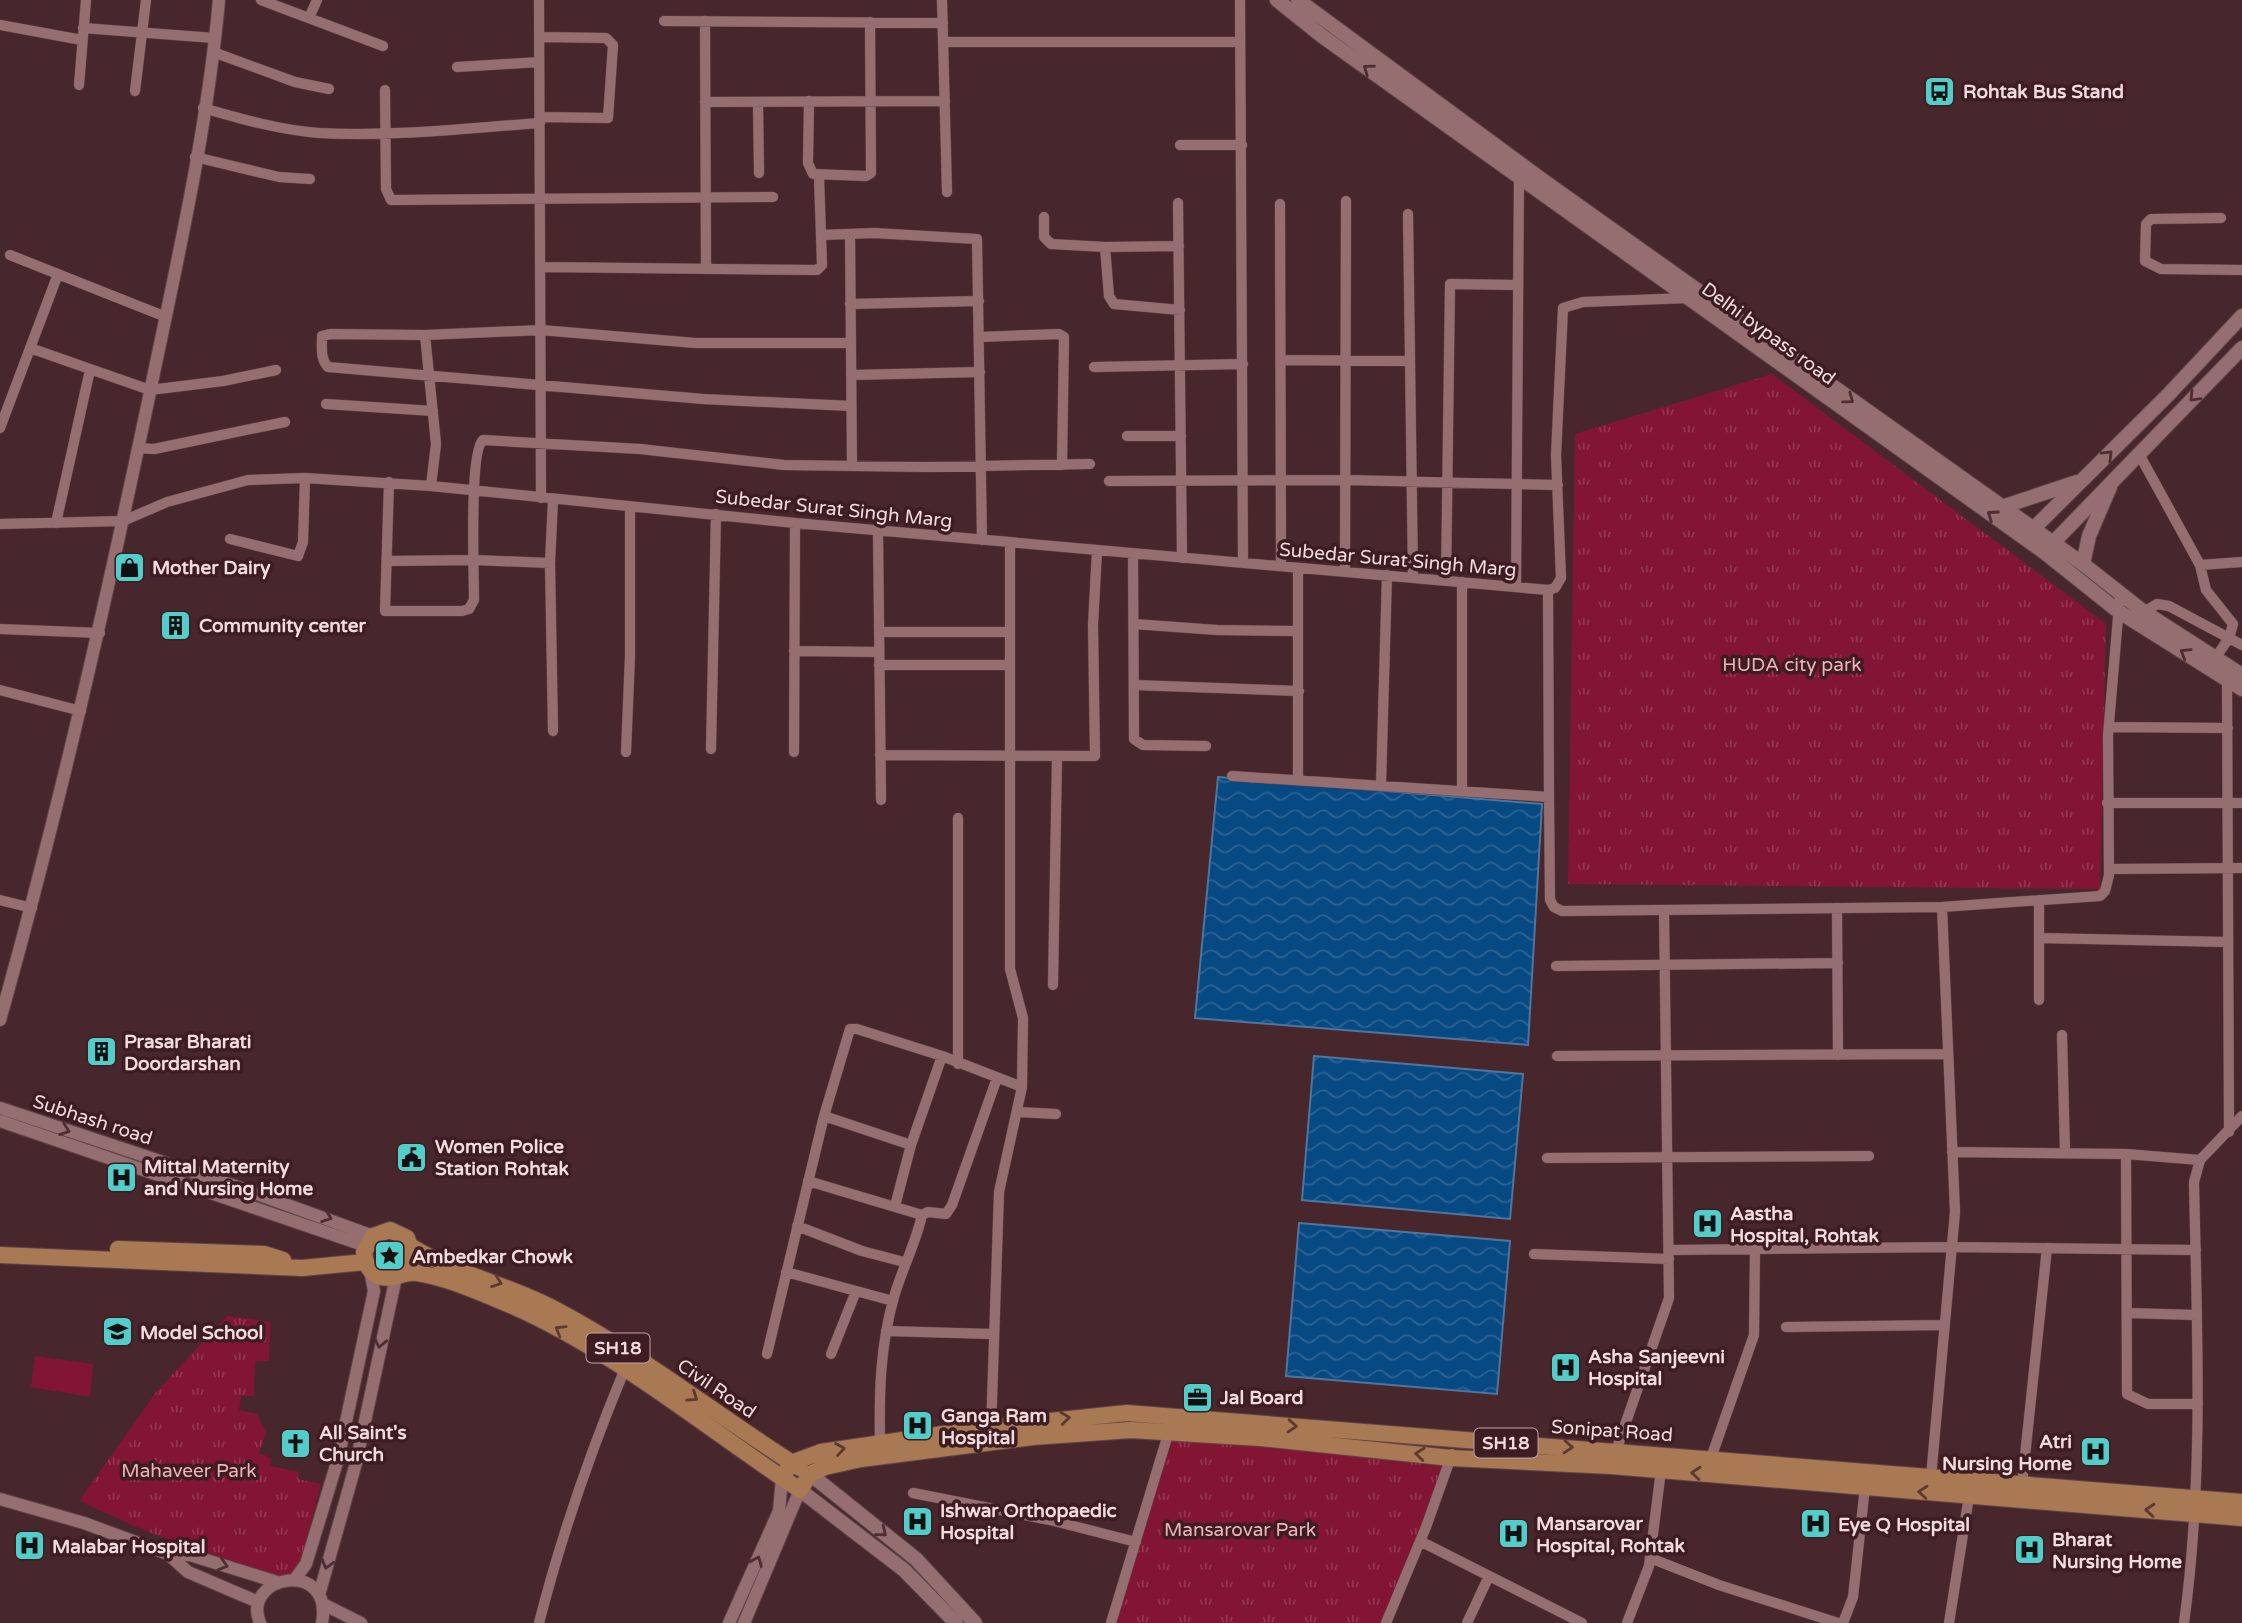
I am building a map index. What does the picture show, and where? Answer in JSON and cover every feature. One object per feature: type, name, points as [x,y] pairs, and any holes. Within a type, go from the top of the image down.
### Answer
[{"type":"main road","name":"Delhi bypass road","points":[[1277,0],[2002,507],[2029,533]]},
{"type":"main road","name":"Delhi bypass road","points":[[1298,0],[1688,298],[2049,547],[2118,611],[2235,677]]},
{"type":"main road","points":[[2029,533],[2242,316]]},
{"type":"main road","points":[[2049,547],[2242,348]]},
{"type":"main road","points":[[2083,564],[2089,536],[2114,480]]},
{"type":"main road","points":[[2002,507],[2082,481]]},
{"type":"main road","name":"Delhi bypass road","points":[[2049,547],[2083,564],[2144,612],[2216,657],[2235,677],[2242,690]]},
{"type":"main road","name":"SH18","points":[[0,1265],[266,1276],[368,1253],[390,1230],[407,1238],[412,1247]]},
{"type":"main road","points":[[400,1275],[413,1256],[412,1247]]},
{"type":"main road","name":"Civil Road","points":[[412,1247],[435,1260],[509,1286],[559,1311],[810,1474]]},
{"type":"main road","name":"SH18","points":[[0,1248],[264,1254],[302,1268]]},
{"type":"main road","name":"SH18","points":[[368,1253],[386,1278],[400,1275]]},
{"type":"main road","points":[[0,1255],[302,1268]]},
{"type":"main road","name":"Civil Road","points":[[400,1275],[430,1276],[503,1302],[552,1325],[800,1490]]},
{"type":"main road","name":"Sonipat Road","points":[[810,1474],[825,1466],[861,1459],[1128,1413],[1451,1458],[1661,1470],[1969,1496],[2194,1506],[2242,1502]]},
{"type":"main road","name":"Sonipat Road","points":[[791,1463],[821,1452],[991,1435],[1260,1431],[1456,1439],[1931,1476],[2021,1484],[2194,1506],[2242,1518]]},
{"type":"main road","points":[[782,1478],[791,1463]]},
{"type":"main road","points":[[957,1623],[904,1570],[800,1490],[810,1474],[916,1559],[975,1623]]},
{"type":"street","points":[[79,85],[86,0]]},
{"type":"street","points":[[135,91],[146,0]]},
{"type":"street","points":[[0,1020],[32,908],[100,633],[166,317],[204,108],[219,0]]},
{"type":"street","points":[[261,0],[383,46]]},
{"type":"street","points":[[309,18],[317,0]]},
{"type":"street","points":[[539,0],[541,498]]},
{"type":"street","points":[[942,0],[947,192]]},
{"type":"street","points":[[1240,0],[1243,563]]},
{"type":"street","points":[[664,21],[943,23]]},
{"type":"street","points":[[705,21],[706,267]]},
{"type":"street","points":[[810,101],[808,163],[813,174],[819,177],[866,176],[871,173],[870,22]]},
{"type":"street","points":[[0,25],[82,40]]},
{"type":"street","points":[[83,28],[214,38]]},
{"type":"street","points":[[204,108],[260,124],[317,133],[385,134],[540,120],[608,118],[613,45],[606,38],[540,37]]},
{"type":"street","points":[[943,42],[1240,42]]},
{"type":"street","points":[[212,52],[295,82],[329,89]]},
{"type":"street","points":[[457,67],[540,62]]},
{"type":"street","points":[[385,90],[386,189],[391,200],[773,197]]},
{"type":"street","points":[[705,102],[945,101]]},
{"type":"street","points":[[758,103],[760,173]]},
{"type":"street","points":[[1180,145],[1242,145]]},
{"type":"street","points":[[195,158],[279,177],[310,179]]},
{"type":"street","points":[[1516,587],[1519,171]]},
{"type":"street","points":[[541,267],[817,270],[822,265],[819,177]]},
{"type":"street","points":[[1345,572],[1346,201]]},
{"type":"street","points":[[1178,203],[1182,558]]},
{"type":"street","points":[[1280,204],[1281,566]]},
{"type":"street","points":[[1408,214],[1413,578]]},
{"type":"street","points":[[1044,217],[1044,237],[1051,244],[1105,247],[1179,246]]},
{"type":"street","points":[[2221,218],[2151,219],[2146,224],[2145,261],[2161,269],[2242,270]]},
{"type":"street","points":[[850,234],[852,466]]},
{"type":"street","points":[[821,235],[968,236],[977,239],[982,540]]},
{"type":"street","points":[[1105,247],[1109,296],[1114,304],[1180,310]]},
{"type":"street","points":[[10,255],[166,317]]},
{"type":"street","points":[[0,428],[58,274]]},
{"type":"street","points":[[1446,581],[1450,285],[1518,285]]},
{"type":"street","points":[[1688,298],[1583,303],[1563,308],[1556,455],[1561,578],[1555,589],[1548,590],[1550,900],[1554,907],[1571,912],[1942,907],[2100,896],[2107,886],[2109,869],[2109,727],[2120,594]]},
{"type":"street","points":[[850,304],[979,301]]},
{"type":"street","points":[[851,343],[695,343],[541,330],[322,336],[323,359],[328,367],[702,399],[851,406]]},
{"type":"street","points":[[979,337],[1059,334],[1063,337],[1062,465]]},
{"type":"street","points":[[425,335],[436,444],[431,485]]},
{"type":"street","points":[[30,348],[150,390],[276,370]]},
{"type":"street","points":[[1281,360],[1410,361]]},
{"type":"street","points":[[1094,367],[1243,364]]},
{"type":"street","points":[[56,523],[90,370]]},
{"type":"street","points":[[851,375],[979,372]]},
{"type":"street","points":[[326,404],[433,411]]},
{"type":"street","points":[[138,448],[154,449],[285,422]]},
{"type":"street","points":[[1127,436],[1181,436]]},
{"type":"street","points":[[389,482],[385,611],[462,611],[469,609],[474,600],[474,491],[481,442],[541,441],[784,465],[1090,464]]},
{"type":"street","points":[[2139,454],[2200,565],[2206,590],[2232,620],[2229,638],[2216,657]]},
{"type":"street","points":[[230,539],[285,556],[298,556],[303,542],[305,478]]},
{"type":"street","name":"Subedar Surat Singh Marg","points":[[123,521],[167,502],[248,480],[305,478],[389,482],[878,531],[1548,590]]},
{"type":"street","points":[[1109,481],[1347,480],[1558,485]]},
{"type":"street","points":[[553,500],[550,563],[553,731]]},
{"type":"street","points":[[626,752],[631,656],[629,507]]},
{"type":"street","points":[[711,749],[716,514]]},
{"type":"street","points":[[0,524],[123,521]]},
{"type":"street","points":[[794,752],[796,523]]},
{"type":"street","points":[[878,531],[881,800]]},
{"type":"street","points":[[991,1435],[992,1334],[999,1192],[1022,1087],[1023,1018],[1010,969],[1010,543]]},
{"type":"street","points":[[880,755],[1091,758],[1097,752],[1094,625],[1097,551]]},
{"type":"street","points":[[1133,554],[1134,739],[1137,743],[1206,746]]},
{"type":"street","points":[[387,561],[550,563]]},
{"type":"street","points":[[2200,565],[2242,562]]},
{"type":"street","points":[[1298,568],[1298,780]]},
{"type":"street","points":[[1381,785],[1387,575]]},
{"type":"street","points":[[1462,582],[1462,792]]},
{"type":"street","points":[[2144,612],[2163,604],[2242,645]]},
{"type":"street","points":[[1134,624],[1217,630],[1297,631]]},
{"type":"street","points":[[0,629],[100,633]]},
{"type":"street","points":[[879,632],[1010,632]]},
{"type":"street","points":[[794,651],[879,652]]},
{"type":"street","points":[[879,665],[1010,665]]},
{"type":"street","points":[[2230,1132],[2228,728],[2235,677]]},
{"type":"street","points":[[1135,685],[1299,691]]},
{"type":"street","points":[[0,690],[80,711]]},
{"type":"street","points":[[2109,727],[2228,728]]},
{"type":"street","points":[[1053,985],[1057,757]]},
{"type":"street","points":[[1232,776],[1549,797]]},
{"type":"street","points":[[2107,803],[2242,803]]},
{"type":"street","points":[[958,818],[958,1064]]},
{"type":"street","points":[[2109,869],[2242,868]]},
{"type":"street","points":[[0,900],[32,908]]},
{"type":"street","points":[[2039,900],[2039,1000]]},
{"type":"street","points":[[1931,1476],[1955,1212],[1942,907]]},
{"type":"street","points":[[1837,908],[1838,1055]]},
{"type":"street","points":[[1616,1451],[1669,1298],[1664,910]]},
{"type":"street","points":[[2039,938],[2228,943]]},
{"type":"street","points":[[1556,966],[1838,964]]},
{"type":"street","points":[[767,1354],[824,1116],[850,1029],[857,1028],[942,1056],[1022,1087]]},
{"type":"street","points":[[2062,1035],[2065,1152]]},
{"type":"street","points":[[1557,1056],[1948,1055]]},
{"type":"street","points":[[895,1206],[911,1145],[942,1056]]},
{"type":"street","points":[[808,1181],[922,1214],[946,1214],[952,1205],[997,1078]]},
{"type":"street","name":"Subhash road","points":[[0,1108],[261,1209],[300,1215]]},
{"type":"street","points":[[1018,1112],[1056,1114]]},
{"type":"street","points":[[824,1116],[911,1145]]},
{"type":"street","points":[[2184,1623],[2194,1506],[2198,1404],[2194,1182],[2200,1160],[2230,1132],[2242,1116]]},
{"type":"street","name":"Subhash road","points":[[0,1121],[267,1196],[368,1253]]},
{"type":"street","points":[[1952,1152],[2065,1152],[2200,1160]]},
{"type":"street","points":[[2126,1154],[2127,1394],[2148,1404],[2198,1404]]},
{"type":"street","points":[[1547,1158],[1869,1156]]},
{"type":"street","points":[[261,1209],[267,1196]]},
{"type":"street","points":[[880,1444],[880,1366],[886,1331],[904,1262],[918,1232],[922,1214]]},
{"type":"street","points":[[797,1226],[862,1251],[904,1262]]},
{"type":"street","points":[[1534,1254],[1669,1254],[1755,1249],[1951,1247],[2196,1250]]},
{"type":"street","points":[[2021,1484],[2048,1248]]},
{"type":"street","points":[[1711,1458],[1754,1335],[1755,1249]]},
{"type":"street","points":[[295,1579],[306,1564],[338,1459],[374,1291],[368,1253]]},
{"type":"street","points":[[786,1272],[893,1301]]},
{"type":"street","points":[[322,1623],[321,1600],[400,1275]]},
{"type":"street","points":[[831,1354],[856,1291]]},
{"type":"street","points":[[2128,1313],[2197,1315]]},
{"type":"street","points":[[1786,1327],[1944,1325]]},
{"type":"street","points":[[886,1331],[992,1334]]},
{"type":"street","points":[[539,1623],[553,1568],[596,1440],[624,1371]]},
{"type":"street","points":[[1111,1623],[1169,1431]]},
{"type":"street","points":[[1386,1623],[1420,1541],[1456,1439]]},
{"type":"street","points":[[1627,1623],[1650,1558],[1661,1470]]},
{"type":"street","points":[[729,1623],[779,1511],[782,1478]]},
{"type":"street","points":[[1650,1558],[1719,1585],[1841,1623],[1853,1597],[1865,1487]]},
{"type":"street","points":[[744,1623],[800,1490]]},
{"type":"street","points":[[913,1493],[1050,1520],[1136,1542]]},
{"type":"street","points":[[1949,1623],[1969,1496]]},
{"type":"street","points":[[0,1499],[84,1523],[168,1553],[190,1555],[277,1582]]},
{"type":"street","points":[[1420,1541],[1489,1576],[1560,1618],[1582,1623]]},
{"type":"street","points":[[168,1553],[187,1572],[258,1602]]},
{"type":"street","points":[[1467,1623],[1489,1576]]},
{"type":"street","points":[[260,1623],[258,1602],[265,1590],[277,1582],[295,1579],[305,1582],[321,1600],[361,1623]]},
{"type":"green space","name":"HUDA city park","points":[[1772,374],[2106,624],[2100,889],[1568,884],[1575,434]]},
{"type":"green space","name":"Mahaveer Park","points":[[227,1316],[270,1322],[269,1361],[255,1361],[254,1396],[241,1396],[239,1410],[257,1414],[266,1433],[259,1453],[271,1458],[270,1466],[299,1472],[298,1479],[321,1484],[298,1571],[279,1577],[148,1532],[79,1501],[157,1391]]},
{"type":"green space","points":[[35,1356],[93,1364],[90,1397],[31,1387]]},
{"type":"green space","name":"Mansarovar Park","points":[[1168,1429],[1451,1453],[1383,1623],[1110,1623]]},
{"type":"water","points":[[1218,777],[1542,804],[1528,1045],[1195,1018]]},
{"type":"water","points":[[1314,1056],[1523,1074],[1510,1219],[1302,1200]]},
{"type":"water","points":[[1299,1223],[1510,1241],[1497,1394],[1286,1376]]},
{"type":"place","name":"Rohtak Bus Stand","points":[[1940,91]]},
{"type":"place","name":"Mother Dairy","points":[[129,567]]},
{"type":"place","name":"Community center","points":[[176,625]]},
{"type":"place","name":"Prasar Bharati Doordarshan","points":[[101,1052]]},
{"type":"place","name":"Women Police Station Rohtak","points":[[412,1157]]},
{"type":"place","name":"Mittal Maternity and Nursing Home","points":[[121,1177]]},
{"type":"place","name":"Aastha Hospital, Rohtak","points":[[1707,1224]]},
{"type":"place","name":"Ambedkar Chowk","points":[[389,1256]]},
{"type":"place","name":"Model School","points":[[117,1332]]},
{"type":"place","name":"Asha Sanjeevni Hospital","points":[[1565,1367]]},
{"type":"place","name":"Jal Board","points":[[1197,1397]]},
{"type":"place","name":"Ganga Ram Hospital","points":[[918,1426]]},
{"type":"place","name":"All Saint's Church","points":[[296,1443]]},
{"type":"place","name":"Atri Nursing Home","points":[[2095,1452]]},
{"type":"place","name":"Ishwar Orthopaedic Hospital","points":[[917,1521]]},
{"type":"place","name":"Eye Q Hospital","points":[[1815,1524]]},
{"type":"place","name":"Mansarovar Hospital, Rohtak","points":[[1513,1534]]},
{"type":"place","name":"Malabar Hospital","points":[[29,1546]]},
{"type":"place","name":"Bharat Nursing Home","points":[[2029,1550]]}]
